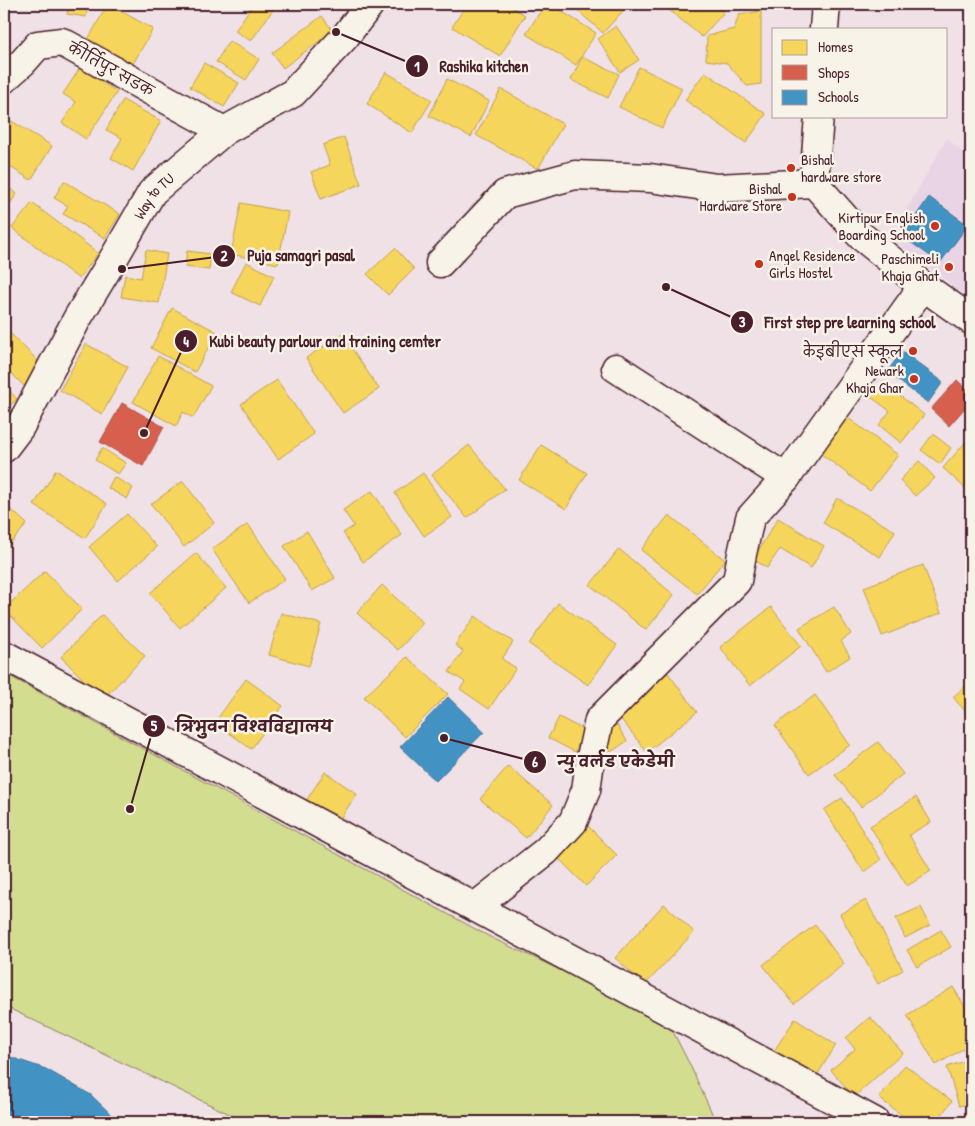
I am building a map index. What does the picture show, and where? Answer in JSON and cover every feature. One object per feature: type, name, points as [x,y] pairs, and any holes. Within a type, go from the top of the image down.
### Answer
[{"type":"street","name":"Way to TU","points":[[4,448],[20,428],[77,319],[152,192],[224,131],[292,93],[344,38],[370,4]]},
{"type":"street","points":[[824,28],[826,4]]},
{"type":"street","name":"कीर्तिपुर सडक","points":[[4,79],[38,45],[62,42],[224,131]]},
{"type":"street","points":[[820,118],[814,183],[861,236],[923,286],[971,320]]},
{"type":"street","points":[[440,264],[504,194],[576,175],[650,178],[717,188],[814,183]]},
{"type":"street","points":[[475,907],[546,851],[573,822],[586,790],[599,720],[737,581],[750,518],[786,478],[923,286]]},
{"type":"street","points":[[616,368],[786,478]]},
{"type":"street","points":[[4,655],[875,1122]]},
{"type":"shaded area","name":"Kirtipur English Boarding School","points":[[947,138],[971,158],[971,300],[894,240],[905,212]]},
{"type":"green space","points":[[4,673],[492,938],[667,1020],[716,1122],[246,1122],[4,1006]]},
{"type":"building: Homes","points":[[69,4],[88,4],[86,17],[67,14]]},
{"type":"building: Homes","points":[[108,4],[153,29],[130,69],[86,43]]},
{"type":"building: Homes","points":[[253,4],[277,4],[251,41],[235,31]]},
{"type":"building: Homes","points":[[467,4],[507,4],[525,15],[500,56],[452,27]]},
{"type":"building: Homes","points":[[545,4],[550,4],[596,33],[576,65],[526,34]]},
{"type":"building: Homes","points":[[570,4],[629,4],[603,33]]},
{"type":"building: Homes","points":[[662,4],[714,4],[724,12],[702,37]]},
{"type":"building: Homes","points":[[761,11],[761,84],[747,86],[727,63],[706,60],[707,36],[734,29],[739,15]]},
{"type":"building: Homes","points":[[322,16],[333,31],[283,68],[272,53]]},
{"type":"building: Homes","points":[[4,26],[8,26],[7,67],[4,67]]},
{"type":"building: Homes","points":[[616,26],[639,60],[620,72],[598,39]]},
{"type":"building: Homes","points":[[229,41],[259,59],[246,80],[216,62]]},
{"type":"building: Homes","points":[[582,57],[619,74],[608,98],[571,80]]},
{"type":"building: Homes","points":[[204,63],[239,83],[224,107],[190,87]]},
{"type":"building: Homes","points":[[639,67],[682,88],[662,128],[619,107]]},
{"type":"building: Homes","points":[[80,68],[117,92],[86,139],[62,123],[76,102],[63,94]]},
{"type":"building: Homes","points":[[386,72],[432,100],[412,133],[367,104]]},
{"type":"building: Homes","points":[[705,72],[766,114],[746,143],[685,100]]},
{"type":"building: Homes","points":[[447,79],[489,101],[471,137],[429,116]]},
{"type":"building: Homes","points":[[501,89],[563,124],[538,169],[476,135]]},
{"type":"building: Homes","points":[[123,100],[161,121],[133,171],[111,158],[122,138],[106,130]]},
{"type":"building: Homes","points":[[5,117],[52,146],[31,180],[4,163]]},
{"type":"building: Homes","points":[[344,137],[361,184],[321,199],[311,172],[330,165],[323,145]]},
{"type":"building: Homes","points":[[64,181],[120,214],[105,238],[63,214],[68,206],[54,198]]},
{"type":"building: Homes","points":[[4,184],[17,194],[4,212]]},
{"type":"building: Homes","points":[[32,203],[98,253],[79,279],[12,228]]},
{"type":"building: Homes","points":[[241,203],[288,212],[278,264],[231,254]]},
{"type":"building: Homes","points":[[395,248],[414,269],[388,295],[367,274]]},
{"type":"building: Homes","points":[[146,250],[167,254],[159,303],[121,297],[125,275],[141,278]]},
{"type":"building: Homes","points":[[187,251],[211,254],[209,270],[185,267]]},
{"type":"building: Homes","points":[[246,262],[274,276],[260,306],[231,292]]},
{"type":"building: Homes","points":[[172,308],[217,332],[195,372],[151,348]]},
{"type":"building: Homes","points":[[4,327],[43,366],[24,386],[4,366]]},
{"type":"building: Homes","points":[[342,334],[379,389],[343,413],[306,358]]},
{"type":"building: Homes","points":[[86,344],[128,367],[102,414],[60,390]]},
{"type":"building: Homes","points":[[158,356],[211,386],[193,418],[183,412],[176,426],[133,402]]},
{"type":"building: Homes","points":[[277,380],[314,434],[278,459],[241,404]]},
{"type":"building: Homes","points":[[883,382],[924,415],[901,443],[879,425],[890,411],[871,397]]},
{"type":"building: Homes","points":[[4,385],[17,399],[4,411]]},
{"type":"building: Homes","points":[[847,417],[898,455],[870,491],[820,453]]},
{"type":"building: Homes","points":[[933,434],[951,448],[940,464],[921,450]]},
{"type":"building: Homes","points":[[971,436],[971,494],[943,468]]},
{"type":"building: Homes","points":[[469,445],[505,489],[467,518],[432,475]]},
{"type":"building: Homes","points":[[541,445],[587,473],[566,509],[519,480]]},
{"type":"building: Homes","points":[[102,448],[126,463],[118,474],[95,460]]},
{"type":"building: Homes","points":[[919,461],[935,478],[915,496],[900,480]]},
{"type":"building: Homes","points":[[56,470],[107,504],[85,538],[34,505]]},
{"type":"building: Homes","points":[[423,473],[452,517],[424,536],[395,493]]},
{"type":"building: Homes","points":[[114,477],[133,488],[127,499],[108,488]]},
{"type":"building: Homes","points":[[183,481],[214,523],[184,547],[151,504]]},
{"type":"building: Homes","points":[[372,491],[402,535],[363,562],[343,533],[354,526],[343,510]]},
{"type":"building: Homes","points":[[837,498],[895,531],[880,557],[823,523]]},
{"type":"building: Homes","points":[[4,503],[27,524],[4,551]]},
{"type":"building: Homes","points":[[127,514],[157,547],[118,581],[89,547]]},
{"type":"building: Homes","points":[[669,515],[725,560],[697,594],[641,550]]},
{"type":"building: Homes","points":[[778,518],[824,546],[811,568],[780,549],[767,568],[753,559]]},
{"type":"building: Homes","points":[[248,524],[285,579],[249,603],[212,549]]},
{"type":"building: Homes","points":[[307,531],[335,578],[312,591],[284,546]]},
{"type":"building: Homes","points":[[619,549],[674,595],[646,630],[590,585]]},
{"type":"building: Homes","points":[[196,553],[226,588],[180,628],[150,593]]},
{"type":"building: Homes","points":[[923,565],[941,613],[882,636],[864,587]]},
{"type":"building: Homes","points":[[45,571],[82,609],[42,648],[4,609]]},
{"type":"building: Homes","points":[[382,585],[423,623],[398,650],[357,613]]},
{"type":"building: Homes","points":[[558,603],[617,645],[588,685],[529,644]]},
{"type":"building: Homes","points":[[771,607],[801,646],[750,686],[720,647]]},
{"type":"building: Homes","points":[[834,607],[851,634],[841,641],[850,657],[826,672],[799,628]]},
{"type":"building: Homes","points":[[281,613],[321,624],[309,666],[269,655]]},
{"type":"building: Homes","points":[[102,615],[145,656],[103,699],[61,657]]},
{"type":"building: Homes","points":[[475,616],[513,642],[502,659],[516,668],[489,709],[460,689],[465,682],[449,672],[463,651],[455,645]]},
{"type":"building: Homes","points":[[407,657],[448,694],[405,737],[364,697]]},
{"type":"building: Homes","points":[[668,673],[697,712],[647,752],[616,713]]},
{"type":"building: Homes","points":[[246,679],[283,706],[251,749],[215,722]]},
{"type":"building: Homes","points":[[971,681],[971,718],[953,697]]},
{"type":"building: Homes","points":[[815,695],[850,745],[809,774],[775,725]]},
{"type":"building: Homes","points":[[559,717],[586,731],[575,752],[548,738]]},
{"type":"building: Homes","points":[[615,722],[627,741],[611,752],[599,733]]},
{"type":"building: Homes","points":[[878,742],[903,774],[861,807],[835,775]]},
{"type":"building: Homes","points":[[508,766],[553,805],[526,838],[480,799]]},
{"type":"building: Homes","points":[[325,772],[357,794],[335,826],[304,804]]},
{"type":"building: Homes","points":[[916,797],[931,822],[909,835],[931,871],[907,886],[870,826]]},
{"type":"building: Homes","points":[[842,798],[881,860],[864,872],[824,810]]},
{"type":"building: Homes","points":[[586,824],[617,855],[586,886],[556,856]]},
{"type":"building: Homes","points":[[866,900],[903,970],[878,984],[840,914]]},
{"type":"building: Homes","points":[[664,904],[694,932],[645,985],[615,958]]},
{"type":"building: Homes","points":[[921,907],[930,925],[905,938],[896,918]]},
{"type":"building: Homes","points":[[815,925],[844,964],[794,1004],[763,965]]},
{"type":"building: Homes","points":[[941,930],[951,947],[917,967],[907,950]]},
{"type":"building: Homes","points":[[953,987],[971,1017],[971,1044],[936,1065],[907,1015]]},
{"type":"building: Homes","points":[[870,1017],[903,1053],[854,1097],[831,1070],[855,1049],[846,1038]]},
{"type":"building: Homes","points":[[795,1019],[836,1045],[814,1080],[772,1054]]},
{"type":"building: Homes","points":[[971,1059],[971,1103],[959,1106],[947,1067]]},
{"type":"building: Homes","points":[[905,1065],[952,1101],[936,1122],[911,1122],[879,1098]]},
{"type":"building: Shops","points":[[957,380],[971,393],[971,401],[949,426],[931,409]]},
{"type":"building: Shops","points":[[122,403],[164,427],[143,466],[100,442]]},
{"type":"building: Schools","points":[[929,197],[968,225],[940,263],[902,236]]},
{"type":"building: Schools","points":[[902,351],[943,382],[928,403],[887,372]]},
{"type":"building: Schools","points":[[448,697],[484,732],[436,781],[400,747]]},
{"type":"building: Schools","points":[[4,1055],[46,1069],[91,1095],[119,1122],[20,1122],[4,1114]]},
{"type":"place","name":"Rashika kitchen","points":[[336,32]]},
{"type":"place","name":"Bishal hardware store","points":[[791,168]]},
{"type":"place","name":"Bishal Hardware Store","points":[[792,197]]},
{"type":"place","name":"Kirtipur English Boarding School","points":[[935,226]]},
{"type":"place","name":"Angel Residence Girls Hostel","points":[[759,264]]},
{"type":"place","name":"Paschimeli Khaja Ghat","points":[[949,267]]},
{"type":"place","name":"Puja samagri pasal","points":[[122,269]]},
{"type":"place","name":"First step pre learning school","points":[[666,287]]},
{"type":"place","name":"केइबीएस स्कूल","points":[[913,351]]},
{"type":"place","name":"Newark Khaja Ghar","points":[[914,379]]},
{"type":"place","name":"Kubi beauty parlour and training cemter","points":[[144,433]]},
{"type":"place","name":"न्यु वर्लड एकेडेमी","points":[[444,738]]},
{"type":"place","name":"त्रिभुवन विश्वविद्यालय","points":[[130,809]]}]
